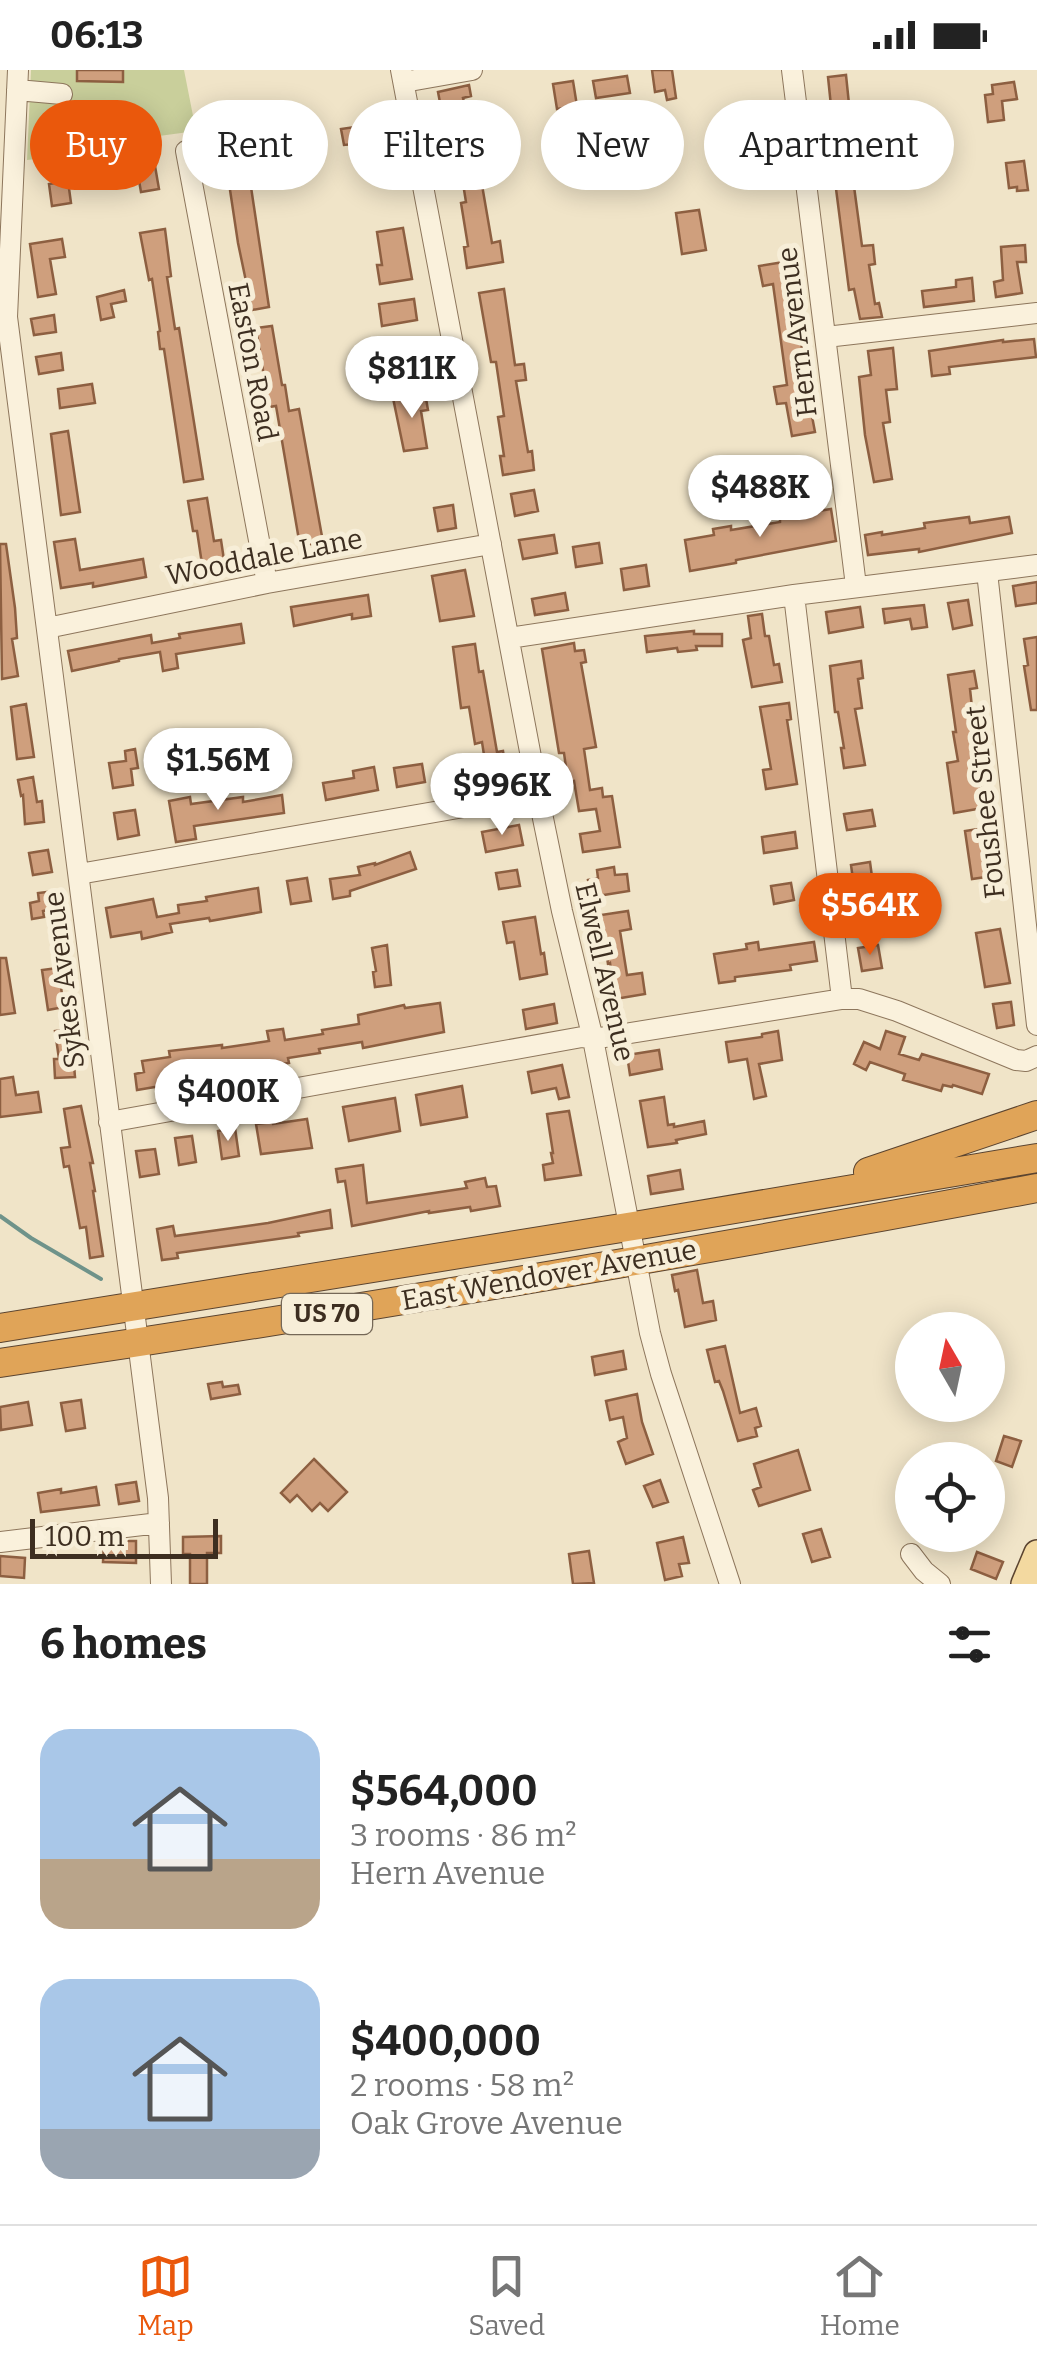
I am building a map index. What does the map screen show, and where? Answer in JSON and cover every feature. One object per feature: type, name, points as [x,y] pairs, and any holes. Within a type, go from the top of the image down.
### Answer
[{"type":"highway","points":[[750,1207],[1037,1115]]},
{"type":"highway","name":"East Wendover Avenue","points":[[0,1328],[1037,1158]]},
{"type":"highway","name":"East Wendover Avenue","points":[[0,1363],[343,1312],[1037,1188]]},
{"type":"main road","points":[[1024,1584],[1037,1553]]},
{"type":"street","points":[[403,76],[472,70]]},
{"type":"street","name":"Hern Avenue","points":[[792,70],[856,586]]},
{"type":"street","name":"Elwell Avenue","points":[[403,76],[538,794],[593,1039],[634,1260],[660,1374],[730,1584]]},
{"type":"street","points":[[13,83],[62,94]]},
{"type":"street","name":"Sykes Avenue","points":[[13,83],[4,317],[80,874],[159,1523],[161,1584]]},
{"type":"street","name":"Easton Road","points":[[193,190],[267,583]]},
{"type":"street","points":[[826,337],[1037,313]]},
{"type":"street","name":"Wooddale Lane","points":[[47,628],[267,583],[491,544]]},
{"type":"street","points":[[509,638],[856,586],[1037,566]]},
{"type":"street","name":"Foushee Street","points":[[987,572],[1037,1026]]},
{"type":"street","points":[[794,595],[842,999]]},
{"type":"street","points":[[80,874],[538,794]]},
{"type":"street","points":[[109,1122],[582,1037],[593,1039],[842,999],[859,999],[897,1011],[1016,1060],[1037,1056]]},
{"type":"street","points":[[0,1542],[159,1523]]},
{"type":"street","points":[[911,1554],[940,1584]]},
{"type":"green space","points":[[31,70],[184,70],[190,100],[182,100],[182,133],[162,136],[162,100],[30,100],[27,160]]},
{"type":"building","points":[[77,70],[123,70],[123,82],[77,81]]},
{"type":"building","points":[[652,70],[672,70],[676,98],[667,100],[665,90],[655,92]]},
{"type":"building","points":[[846,75],[849,100],[830,100],[828,77]]},
{"type":"building","points":[[627,76],[630,93],[596,98],[593,81]]},
{"type":"building","points":[[573,81],[576,100],[556,100],[553,84]]},
{"type":"building","points":[[1014,82],[1017,99],[1002,101],[1004,120],[988,122],[985,95],[993,94],[992,85]]},
{"type":"building","points":[[469,85],[471,96],[463,100],[440,100],[438,92]]},
{"type":"building","points":[[348,128],[348,145],[344,145],[341,129]]},
{"type":"building","points":[[1024,161],[1028,190],[1009,188],[1006,163]]},
{"type":"building","points":[[50,190],[69,190],[71,203],[52,206]]},
{"type":"building","points":[[230,190],[251,190],[269,307],[252,310]]},
{"type":"building","points":[[464,190],[483,190],[492,243],[500,241],[503,262],[467,268],[464,247],[468,246],[461,203],[466,202]]},
{"type":"building","points":[[836,190],[854,190],[862,246],[873,245],[875,264],[869,265],[875,304],[879,303],[882,317],[860,319],[854,289],[849,290]]},
{"type":"building","points":[[699,210],[706,250],[682,254],[676,213]]},
{"type":"building","points":[[403,228],[412,279],[380,284],[377,265],[382,265],[377,232]]},
{"type":"building","points":[[165,229],[171,276],[167,277],[203,479],[184,482],[152,279],[149,280],[140,233]]},
{"type":"building","points":[[62,239],[65,257],[50,259],[56,294],[38,297],[30,244]]},
{"type":"building","points":[[1025,245],[1026,262],[1017,262],[1022,293],[996,297],[994,282],[1003,280],[1001,247]]},
{"type":"building","points":[[790,261],[815,432],[792,436],[786,403],[777,404],[774,387],[787,385],[773,284],[763,286],[759,266]]},
{"type":"building","points":[[972,278],[974,301],[924,307],[922,291],[956,287],[956,280]]},
{"type":"building","points":[[504,289],[515,365],[524,364],[526,380],[516,381],[534,470],[503,475],[498,417],[504,416],[479,293]]},
{"type":"building","points":[[124,290],[126,301],[111,304],[114,317],[101,320],[97,297]]},
{"type":"building","points":[[414,299],[417,320],[382,326],[379,304]]},
{"type":"building","points":[[54,315],[56,332],[34,335],[31,319]]},
{"type":"building","points":[[272,326],[289,411],[299,409],[323,542],[300,546],[276,406],[269,407],[256,328]]},
{"type":"building","points":[[1034,339],[1036,357],[949,367],[950,374],[932,376],[929,351]]},
{"type":"building","points":[[423,348],[427,372],[395,377],[391,353]]},
{"type":"building","points":[[893,348],[897,389],[886,390],[890,422],[883,423],[892,479],[874,482],[859,377],[871,375],[868,351]]},
{"type":"building","points":[[61,353],[63,370],[39,374],[36,357]]},
{"type":"building","points":[[92,384],[95,403],[60,408],[58,389]]},
{"type":"building","points":[[425,393],[428,410],[421,411],[427,448],[404,451],[393,398]]},
{"type":"building","points":[[68,431],[80,512],[61,515],[51,434]]},
{"type":"building","points":[[534,490],[538,511],[515,516],[511,494]]},
{"type":"building","points":[[207,498],[214,541],[221,540],[224,560],[202,564],[188,501]]},
{"type":"building","points":[[453,505],[456,528],[438,531],[434,508]]},
{"type":"building","points":[[831,509],[836,541],[690,571],[685,540],[714,535],[713,529],[780,522],[780,517]]},
{"type":"building","points":[[969,517],[970,523],[1009,517],[1012,533],[919,552],[868,555],[865,535],[925,528],[924,523]]},
{"type":"building","points":[[554,535],[557,553],[523,559],[519,540]]},
{"type":"building","points":[[75,539],[80,570],[143,559],[146,577],[93,587],[93,583],[61,588],[54,542]]},
{"type":"building","points":[[599,543],[602,563],[576,567],[573,547]]},
{"type":"building","points":[[0,544],[6,544],[15,608],[17,638],[12,639],[18,676],[2,679]]},
{"type":"building","points":[[646,565],[649,586],[624,590],[621,569]]},
{"type":"building","points":[[465,570],[474,616],[440,621],[432,576]]},
{"type":"building","points":[[1037,582],[1037,603],[1016,606],[1013,586]]},
{"type":"building","points":[[565,593],[568,610],[535,615],[532,599]]},
{"type":"building","points":[[368,595],[371,616],[352,619],[352,614],[294,626],[291,607]]},
{"type":"building","points":[[968,600],[972,625],[953,629],[948,603]]},
{"type":"building","points":[[924,605],[927,627],[912,629],[910,619],[885,623],[883,609]]},
{"type":"building","points":[[860,607],[863,627],[829,633],[826,612]]},
{"type":"building","points":[[762,614],[765,636],[769,636],[774,665],[779,664],[782,682],[752,687],[743,640],[751,638],[748,616]]},
{"type":"building","points":[[241,624],[244,643],[176,654],[178,668],[163,671],[160,652],[72,671],[68,651],[151,635],[152,643],[180,638],[179,634]]},
{"type":"building","points":[[694,631],[722,634],[722,646],[647,652],[645,636]]},
{"type":"building","points":[[1037,637],[1037,710],[1031,710],[1024,639]]},
{"type":"building","points":[[574,643],[575,651],[584,650],[586,662],[581,663],[596,747],[584,749],[590,790],[602,788],[603,797],[612,796],[620,847],[583,852],[580,834],[600,831],[596,809],[579,811],[574,781],[568,782],[564,753],[559,753],[542,649]]},
{"type":"building","points":[[475,644],[497,752],[503,751],[507,778],[488,781],[482,742],[475,744],[469,707],[461,708],[453,647]]},
{"type":"building","points":[[861,661],[863,678],[858,679],[862,708],[855,709],[865,765],[844,768],[830,666]]},
{"type":"building","points":[[974,671],[977,688],[970,689],[983,808],[954,813],[947,763],[958,761],[948,675]]},
{"type":"building","points":[[789,703],[791,719],[787,720],[797,784],[766,789],[763,770],[771,769],[760,707]]},
{"type":"building","points":[[26,704],[34,757],[17,759],[11,707]]},
{"type":"building","points":[[135,749],[138,768],[131,769],[133,785],[113,788],[109,763],[126,761],[125,751]]},
{"type":"building","points":[[422,764],[425,782],[397,787],[394,768]]},
{"type":"building","points":[[374,767],[378,790],[326,800],[323,783],[354,778],[353,771]]},
{"type":"building","points":[[33,777],[37,802],[42,801],[44,822],[25,824],[18,780]]},
{"type":"building","points":[[282,795],[284,813],[194,826],[196,839],[176,842],[169,801],[190,797],[191,804],[243,797],[243,802]]},
{"type":"building","points":[[135,810],[139,835],[118,839],[114,813]]},
{"type":"building","points":[[872,810],[875,826],[847,830],[844,814]]},
{"type":"building","points":[[519,825],[523,845],[486,852],[482,832]]},
{"type":"building","points":[[985,828],[993,876],[972,879],[965,831]]},
{"type":"building","points":[[795,832],[797,848],[764,853],[762,837]]},
{"type":"building","points":[[48,850],[52,872],[33,875],[29,853]]},
{"type":"building","points":[[410,852],[416,869],[333,899],[330,879],[360,875],[358,867]]},
{"type":"building","points":[[870,862],[873,884],[854,887],[851,865]]},
{"type":"building","points":[[614,867],[615,875],[627,874],[629,891],[591,897],[588,880],[598,878],[597,870]]},
{"type":"building","points":[[517,870],[520,886],[499,889],[496,873]]},
{"type":"building","points":[[307,878],[311,901],[291,904],[287,881]]},
{"type":"building","points":[[791,883],[794,900],[774,904],[771,886]]},
{"type":"building","points":[[258,888],[261,912],[170,924],[172,932],[142,939],[141,932],[111,937],[106,908],[153,899],[157,917],[179,913],[178,905]]},
{"type":"building","points":[[56,891],[58,908],[43,911],[44,917],[32,919],[30,903],[39,901],[38,893]]},
{"type":"building","points":[[873,907],[876,925],[857,928],[854,910]]},
{"type":"building","points":[[628,911],[631,929],[620,931],[627,975],[642,973],[645,994],[615,999],[601,915]]},
{"type":"building","points":[[535,917],[547,974],[520,979],[514,942],[507,943],[503,922]]},
{"type":"building","points":[[1000,929],[1010,983],[985,987],[976,933]]},
{"type":"building","points":[[758,942],[759,950],[814,942],[817,961],[790,965],[791,970],[735,977],[735,981],[719,983],[714,954],[747,949],[746,944]]},
{"type":"building","points":[[387,945],[391,985],[375,987],[372,948]]},
{"type":"building","points":[[878,945],[882,968],[862,971],[858,948]]},
{"type":"building","points":[[0,958],[6,958],[15,1013],[0,1015]]},
{"type":"building","points":[[58,968],[64,1007],[48,1010],[42,970]]},
{"type":"building","points":[[1011,1002],[1014,1025],[997,1028],[993,1004]]},
{"type":"building","points":[[440,1003],[444,1032],[363,1048],[362,1042],[319,1049],[320,1053],[288,1058],[289,1063],[137,1090],[135,1074],[144,1072],[142,1061],[170,1057],[169,1051],[269,1041],[267,1031],[283,1029],[285,1040],[323,1034],[322,1030],[359,1024],[358,1015],[404,1005],[405,1008]]},
{"type":"building","points":[[554,1004],[557,1023],[526,1029],[523,1010]]},
{"type":"building","points":[[71,1029],[75,1077],[55,1078],[54,1059],[59,1059],[55,1031]]},
{"type":"building","points":[[778,1031],[782,1060],[759,1064],[766,1096],[754,1099],[747,1059],[729,1062],[726,1042]]},
{"type":"building","points":[[886,1031],[905,1037],[899,1054],[919,1060],[922,1054],[989,1074],[982,1094],[953,1085],[943,1085],[941,1091],[903,1080],[905,1074],[870,1062],[866,1070],[854,1064],[864,1042],[880,1049]]},
{"type":"building","points":[[659,1050],[662,1069],[630,1075],[627,1055]]},
{"type":"building","points":[[562,1065],[569,1097],[559,1099],[556,1088],[532,1093],[528,1072]]},
{"type":"building","points":[[13,1077],[16,1095],[38,1092],[41,1112],[0,1117],[0,1079]]},
{"type":"building","points":[[462,1086],[467,1117],[421,1125],[416,1095]]},
{"type":"building","points":[[664,1097],[668,1125],[704,1121],[706,1134],[648,1147],[640,1101]]},
{"type":"building","points":[[395,1098],[400,1131],[349,1141],[343,1107]]},
{"type":"building","points":[[81,1106],[93,1163],[103,1256],[90,1258],[86,1227],[80,1228],[69,1166],[64,1167],[61,1148],[70,1147],[64,1109]]},
{"type":"building","points":[[569,1111],[581,1175],[545,1180],[543,1165],[553,1163],[547,1114]]},
{"type":"building","points":[[307,1119],[312,1148],[261,1154],[256,1124]]},
{"type":"building","points":[[235,1128],[239,1156],[222,1159],[218,1131]]},
{"type":"building","points":[[192,1136],[196,1162],[179,1165],[175,1138]]},
{"type":"building","points":[[155,1149],[159,1174],[140,1177],[136,1151]]},
{"type":"building","points":[[363,1165],[367,1203],[467,1188],[465,1182],[485,1178],[487,1187],[496,1186],[500,1206],[429,1211],[352,1226],[345,1181],[338,1182],[336,1169]]},
{"type":"building","points":[[680,1170],[683,1189],[651,1194],[648,1176]]},
{"type":"building","points":[[330,1210],[332,1228],[177,1253],[178,1258],[162,1260],[157,1229],[173,1226],[175,1236]]},
{"type":"building","points":[[697,1270],[703,1303],[713,1301],[716,1320],[685,1327],[672,1275]]},
{"type":"building","points":[[725,1346],[740,1413],[756,1408],[761,1426],[755,1428],[757,1436],[738,1441],[707,1350]]},
{"type":"building","points":[[623,1351],[626,1369],[595,1375],[592,1357]]},
{"type":"building","points":[[222,1382],[223,1387],[238,1385],[240,1394],[211,1399],[208,1384]]},
{"type":"building","points":[[637,1394],[653,1454],[626,1464],[618,1442],[627,1438],[623,1417],[610,1420],[606,1401]]},
{"type":"building","points":[[81,1400],[85,1428],[66,1431],[61,1403]]},
{"type":"building","points":[[28,1402],[32,1425],[1,1430],[0,1407]]},
{"type":"building","points":[[1004,1436],[1021,1441],[1012,1467],[1005,1464]]},
{"type":"building","points":[[798,1450],[810,1490],[759,1506],[753,1490],[761,1487],[754,1464]]},
{"type":"building","points":[[314,1459],[347,1492],[328,1511],[320,1503],[312,1511],[297,1495],[290,1502],[281,1493]]},
{"type":"building","points":[[660,1480],[668,1502],[653,1507],[644,1486]]},
{"type":"building","points":[[136,1482],[139,1501],[119,1504],[116,1485]]},
{"type":"building","points":[[96,1487],[99,1505],[41,1512],[38,1493]]},
{"type":"building","points":[[821,1529],[830,1557],[812,1562],[803,1534]]},
{"type":"building","points":[[221,1536],[221,1553],[207,1553],[207,1584],[190,1584],[190,1554],[183,1554],[183,1537]]},
{"type":"building","points":[[683,1537],[689,1563],[679,1564],[682,1576],[665,1580],[657,1543]]},
{"type":"building","points":[[136,1541],[136,1563],[103,1562],[104,1543]]},
{"type":"building","points":[[589,1551],[594,1583],[573,1584],[569,1554]]},
{"type":"building","points":[[977,1552],[1003,1562],[996,1579],[971,1569]]},
{"type":"building","points":[[0,1556],[25,1558],[24,1578],[0,1576]]},
{"type":"waterway","points":[[0,1216],[101,1279]]}]
